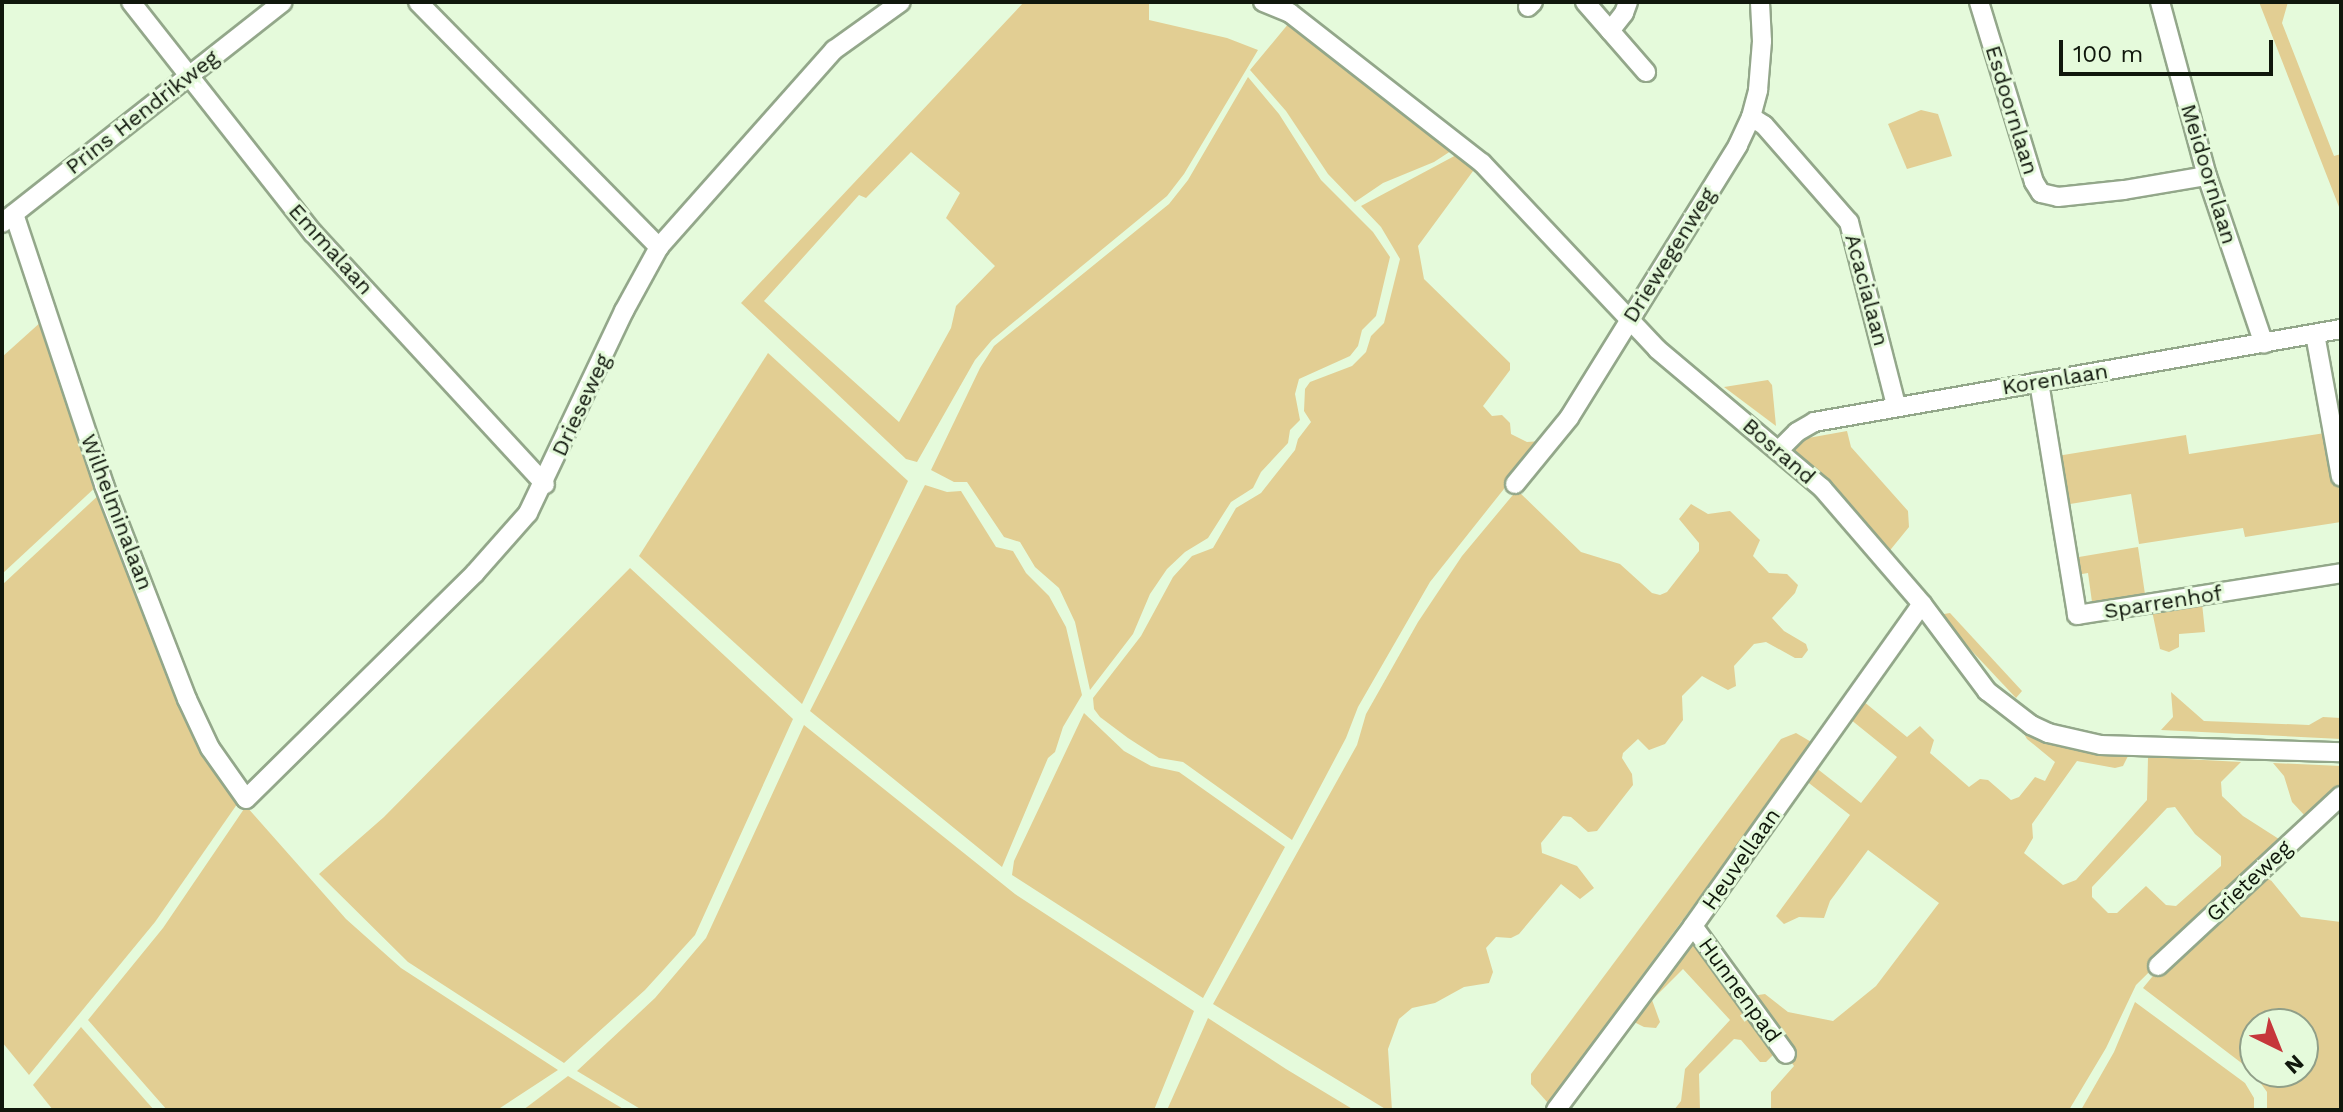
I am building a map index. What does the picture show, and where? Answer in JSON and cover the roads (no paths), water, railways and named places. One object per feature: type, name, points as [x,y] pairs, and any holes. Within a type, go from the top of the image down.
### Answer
[{"type":"street","name":"Emmalaan","points":[[131,2],[313,233],[545,484]]},
{"type":"street","name":"Prins Hendrikweg","points":[[8,218],[283,2]]},
{"type":"street","points":[[418,2],[659,247]]},
{"type":"street","name":"Drieseweg","points":[[246,799],[475,573],[528,513],[545,484],[624,311],[659,247],[834,50],[901,2]]},
{"type":"street","name":"Bosrand","points":[[1263,2],[1296,8],[1482,163],[1627,320],[1822,488],[1922,604],[1987,691],[2031,725],[2048,733],[2101,745],[2341,752]]},
{"type":"street","points":[[1585,2],[1646,72]]},
{"type":"street","points":[[1610,31],[1624,13],[1628,2]]},
{"type":"street","name":"Driewegenweg","points":[[1515,484],[1569,418],[1738,145],[1751,117],[1762,70],[1760,2]]},
{"type":"street","name":"Esdoornlaan","points":[[1979,2],[2034,182],[2041,193],[2058,197],[2207,176]]},
{"type":"street","name":"Meidoornlaan","points":[[2160,2],[2207,176],[2264,344]]},
{"type":"street","name":"Acacialaan","points":[[1751,117],[1764,125],[1849,222],[1896,405]]},
{"type":"street","name":"Wilhelminalaan","points":[[8,218],[104,485],[187,699],[210,748],[246,799]]},
{"type":"street","name":"Korenlaan","points":[[1779,450],[1797,432],[1814,422],[1896,405],[2341,329]]},
{"type":"street","points":[[2315,334],[2341,477]]},
{"type":"street","name":"Sparrenhof","points":[[2039,382],[2077,615],[2341,573]]},
{"type":"street","name":"Heuvellaan","points":[[1556,1110],[1693,926],[1922,604]]},
{"type":"street","name":"Grieteweg","points":[[2158,966],[2341,796]]},
{"type":"street","name":"Hunnenpad","points":[[1693,926],[1786,1054]]}]
